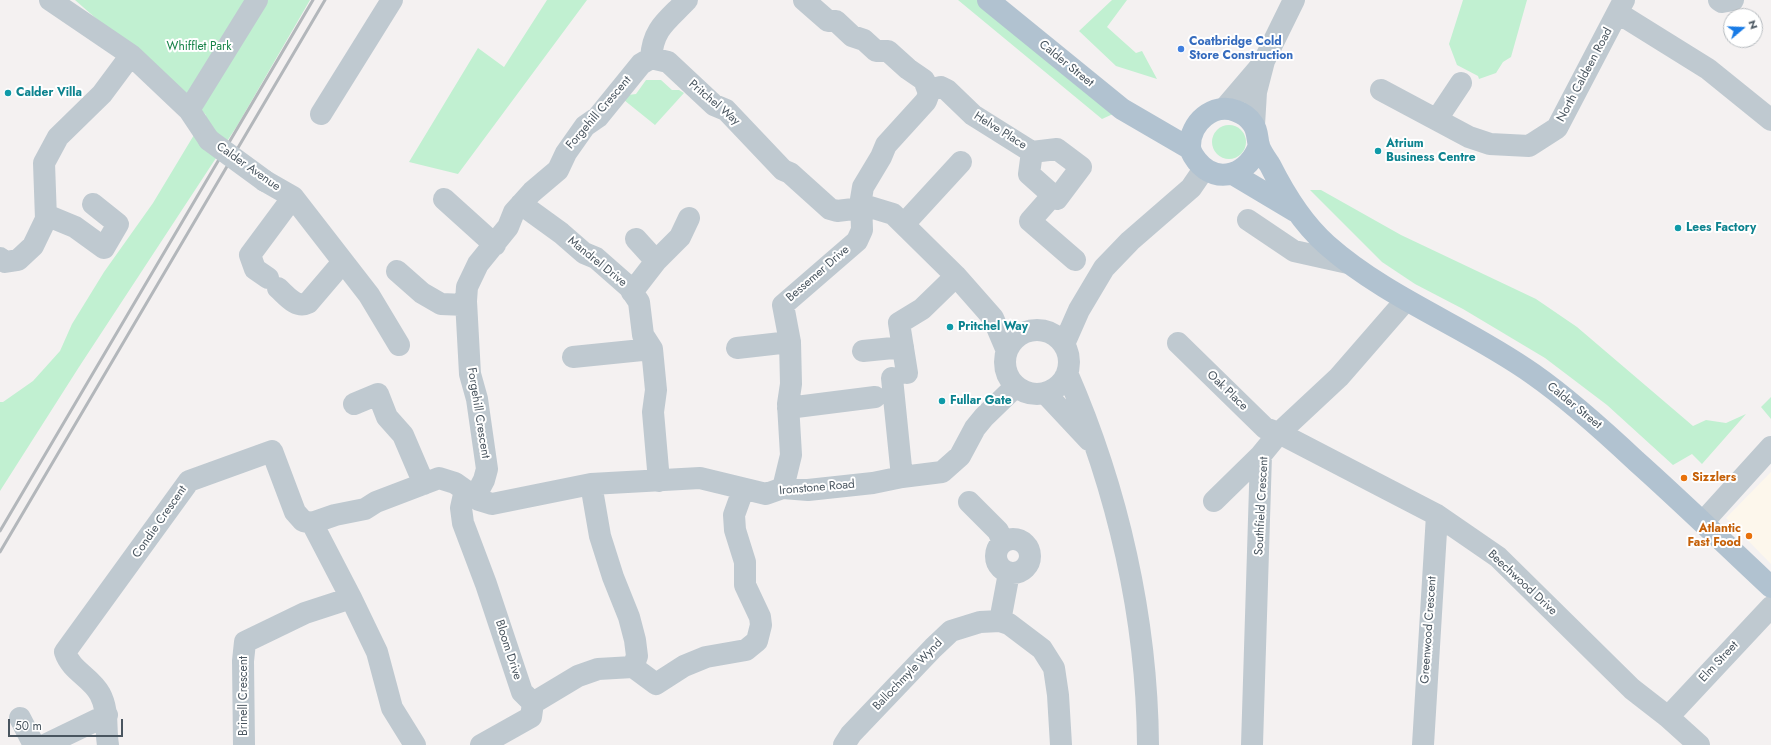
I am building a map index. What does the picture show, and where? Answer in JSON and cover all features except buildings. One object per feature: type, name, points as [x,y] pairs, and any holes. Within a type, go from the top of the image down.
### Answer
[{"type":"main road","name":"Calder Street","points":[[988,0],[1122,109],[1148,122],[1189,148],[1192,155],[1204,169],[1223,175],[1233,174],[1296,211]]},
{"type":"main road","name":"Calder Street","points":[[1225,108],[1237,111],[1247,117],[1296,211],[1325,244],[1348,263],[1406,300],[1475,336],[1535,375],[1581,410],[1703,522],[1771,587]]},
{"type":"main road","points":[[1189,148],[1192,133],[1197,124],[1205,115],[1225,108]]},
{"type":"main road","name":"Calder Street","points":[[1148,122],[1197,124]]},
{"type":"main road","points":[[1233,174],[1242,170],[1255,156],[1257,135]]},
{"type":"street","name":"Calder Avenue","points":[[50,0],[131,56],[189,110],[209,140],[265,181],[293,197],[369,295],[386,326],[399,345]]},
{"type":"street","points":[[189,110],[257,0]]},
{"type":"street","points":[[321,114],[392,0]]},
{"type":"street","points":[[651,58],[652,43],[655,33],[687,0]]},
{"type":"street","points":[[1257,135],[1256,92],[1264,61],[1294,0]]},
{"type":"street","points":[[1718,0],[1722,2],[1733,0]]},
{"type":"street","points":[[813,3],[828,21],[836,21],[852,36],[864,40],[876,51],[888,51],[908,69],[924,80],[929,93],[926,101],[886,145],[881,157],[863,187],[862,208]]},
{"type":"street","name":"North Caldeen Road","points":[[1381,90],[1469,137],[1490,144],[1529,146],[1557,128],[1621,6],[1708,69],[1771,120]]},
{"type":"street","points":[[0,258],[5,262],[18,260],[33,246],[46,219],[44,163],[58,137],[102,94],[131,56]]},
{"type":"street","name":"Forgehill Crescent","points":[[470,494],[484,480],[487,469],[477,399],[470,374],[466,305],[467,288],[478,264],[508,228],[514,212],[558,170],[566,153],[586,126],[598,117],[641,64],[651,58]]},
{"type":"street","name":"Pritchel Way","points":[[651,58],[668,62],[714,105],[726,110],[783,170],[790,173],[830,209],[837,211],[870,208],[893,214],[956,276],[992,318],[1007,351]]},
{"type":"street","points":[[1225,108],[1264,61]]},
{"type":"street","points":[[1437,119],[1461,83]]},
{"type":"street","name":"Helve Place","points":[[928,90],[941,87],[947,90],[973,115],[1032,152],[1057,149],[1081,167],[1057,199],[1029,174],[1032,152]]},
{"type":"street","points":[[904,224],[961,162]]},
{"type":"street","points":[[1064,344],[1071,325],[1092,287],[1109,263],[1130,241],[1191,188],[1204,169]]},
{"type":"street","points":[[1053,195],[1030,221],[1075,260]]},
{"type":"street","points":[[293,197],[250,255],[255,269],[297,304],[305,305],[308,304],[344,262]]},
{"type":"street","points":[[444,199],[494,245]]},
{"type":"street","points":[[46,215],[75,227],[104,248],[118,224],[94,204]]},
{"type":"street","name":"Mandrel Drive","points":[[521,204],[561,233],[584,253],[596,258],[632,292],[639,302],[644,335],[652,349],[656,390],[653,412],[659,481]]},
{"type":"street","name":"Bessemer Drive","points":[[783,488],[792,455],[788,408],[791,384],[790,342],[783,305],[857,241],[862,230],[862,208]]},
{"type":"street","name":"Calder Street","points":[[1248,220],[1294,252],[1348,263]]},
{"type":"street","points":[[632,292],[656,261],[685,228]]},
{"type":"street","points":[[636,239],[656,261]]},
{"type":"street","points":[[397,271],[422,293],[441,304],[466,305]]},
{"type":"street","points":[[902,477],[899,375],[903,347],[899,323],[922,309],[956,276]]},
{"type":"street","points":[[1033,330],[1048,332],[1056,336],[1064,344],[1070,363],[1067,374],[1062,383],[1045,393],[1035,394],[1025,392],[1016,386],[1006,370],[1005,360],[1007,351],[1015,339],[1033,330],[1057,320],[1073,307],[1092,287]]},
{"type":"street","name":"Southfield Crescent","points":[[1252,745],[1262,455],[1279,433],[1338,377],[1406,300]]},
{"type":"street","name":"Pritchel Way","points":[[992,318],[1033,330]]},
{"type":"street","points":[[737,348],[790,342]]},
{"type":"street","name":"Oak Place","points":[[1178,343],[1265,428],[1279,433]]},
{"type":"street","points":[[863,351],[903,347]]},
{"type":"street","points":[[573,356],[652,349]]},
{"type":"street","points":[[1067,374],[1104,474],[1124,547],[1133,590],[1146,681],[1148,745]]},
{"type":"street","name":"Ironstone Road","points":[[470,494],[492,504],[591,484],[700,478],[730,484],[743,490],[766,494],[783,488],[808,490],[873,484],[902,477],[942,472],[960,456],[975,428],[984,417],[1016,386]]},
{"type":"street","points":[[1045,393],[1094,445]]},
{"type":"street","points":[[354,404],[378,394],[387,417],[402,436],[424,484]]},
{"type":"street","points":[[788,408],[875,397]]},
{"type":"street","name":"Beechwood Drive","points":[[1279,433],[1437,515],[1498,557],[1632,689],[1668,717],[1699,745]]},
{"type":"street","points":[[1703,522],[1771,447]]},
{"type":"street","name":"Condie Crescent","points":[[108,745],[106,732],[107,710],[99,692],[68,662],[65,652],[189,481],[272,451],[295,512],[303,521],[312,523]]},
{"type":"street","points":[[1214,501],[1262,455]]},
{"type":"street","points":[[415,745],[392,708],[377,652],[312,523],[335,515],[365,509],[376,502],[439,478],[455,482],[470,494]]},
{"type":"street","points":[[591,484],[600,536],[613,577],[629,617],[635,640],[637,656],[633,668]]},
{"type":"street","points":[[481,745],[532,717],[533,703],[555,689],[598,669],[633,668],[656,684],[684,666],[706,658],[746,650],[757,641],[761,625],[760,617],[746,585],[745,562],[735,530],[734,515],[743,490]]},
{"type":"street","name":"Bloom Drive","points":[[470,494],[461,508],[463,523],[486,584],[522,692],[533,703]]},
{"type":"street","points":[[969,502],[998,531],[1003,542]]},
{"type":"street","name":"Greenwood Crescent","points":[[1422,745],[1437,515]]},
{"type":"street","points":[[1014,538],[1024,543],[1030,552],[1030,558],[1025,568],[1021,572],[1010,573],[1000,567],[996,557],[999,546],[1003,542],[1014,538]]},
{"type":"street","points":[[1010,573],[1000,621],[1008,624],[1042,649],[1054,668],[1058,695],[1061,745]]},
{"type":"street","name":"Brinell Crescent","points":[[244,745],[243,661],[245,642],[305,613],[351,598]]},
{"type":"street","name":"Elm Street","points":[[1668,717],[1771,607]]},
{"type":"street","name":"Ballochmyle Wynd","points":[[844,745],[851,734],[932,648],[951,631],[980,622],[1000,621]]},
{"type":"street","points":[[45,745],[107,715]]},
{"type":"street","points":[[20,718],[34,745]]},
{"type":"shaded area","points":[[1771,472],[1771,564],[1726,518]]},
{"type":"green space","name":"Whifflet Park","points":[[75,0],[310,0],[237,126],[79,367],[0,491],[0,402],[3,402],[33,381],[60,351],[72,324],[104,272],[153,203],[206,115]]},
{"type":"green space","points":[[547,0],[587,0],[458,174],[409,162],[478,48],[504,67]]},
{"type":"green space","points":[[958,0],[981,0],[1113,114],[1102,119]]},
{"type":"green space","points":[[1112,0],[1127,0],[1107,27],[1136,53],[1142,51],[1157,79],[1116,66],[1079,31]]},
{"type":"green space","points":[[1463,0],[1527,0],[1511,57],[1503,62],[1496,73],[1479,79],[1478,76],[1457,65],[1449,44]]},
{"type":"green space","points":[[646,80],[661,80],[672,90],[679,90],[684,93],[655,125],[624,100],[628,95],[636,94]]},
{"type":"green space","points":[[1232,125],[1241,130],[1245,135],[1245,149],[1241,154],[1236,158],[1226,159],[1222,158],[1213,149],[1212,139],[1213,135],[1222,126]]},
{"type":"green space","points":[[1310,190],[1321,190],[1401,235],[1536,299],[1577,327],[1693,426],[1706,420],[1726,423],[1746,414],[1702,464],[1692,454],[1673,465],[1607,405],[1545,358],[1463,309],[1415,284],[1382,262]]},
{"type":"green space","points":[[1771,397],[1771,419],[1761,407]]},
{"type":"railway","points":[[0,531],[313,0]]},
{"type":"railway","points":[[0,552],[325,0]]},
{"type":"place","name":"Coatbridge Cold Store Construction","points":[[1181,49]]},
{"type":"place","name":"Calder Villa","points":[[8,93]]},
{"type":"place","name":"Atrium Business Centre","points":[[1378,151]]},
{"type":"place","name":"Lees Factory","points":[[1678,228]]},
{"type":"place","name":"Pritchel Way","points":[[950,327]]},
{"type":"place","name":"Fullar Gate","points":[[942,401]]},
{"type":"place","name":"Sizzlers","points":[[1684,478]]},
{"type":"place","name":"Atlantic Fast Food","points":[[1749,536]]}]
